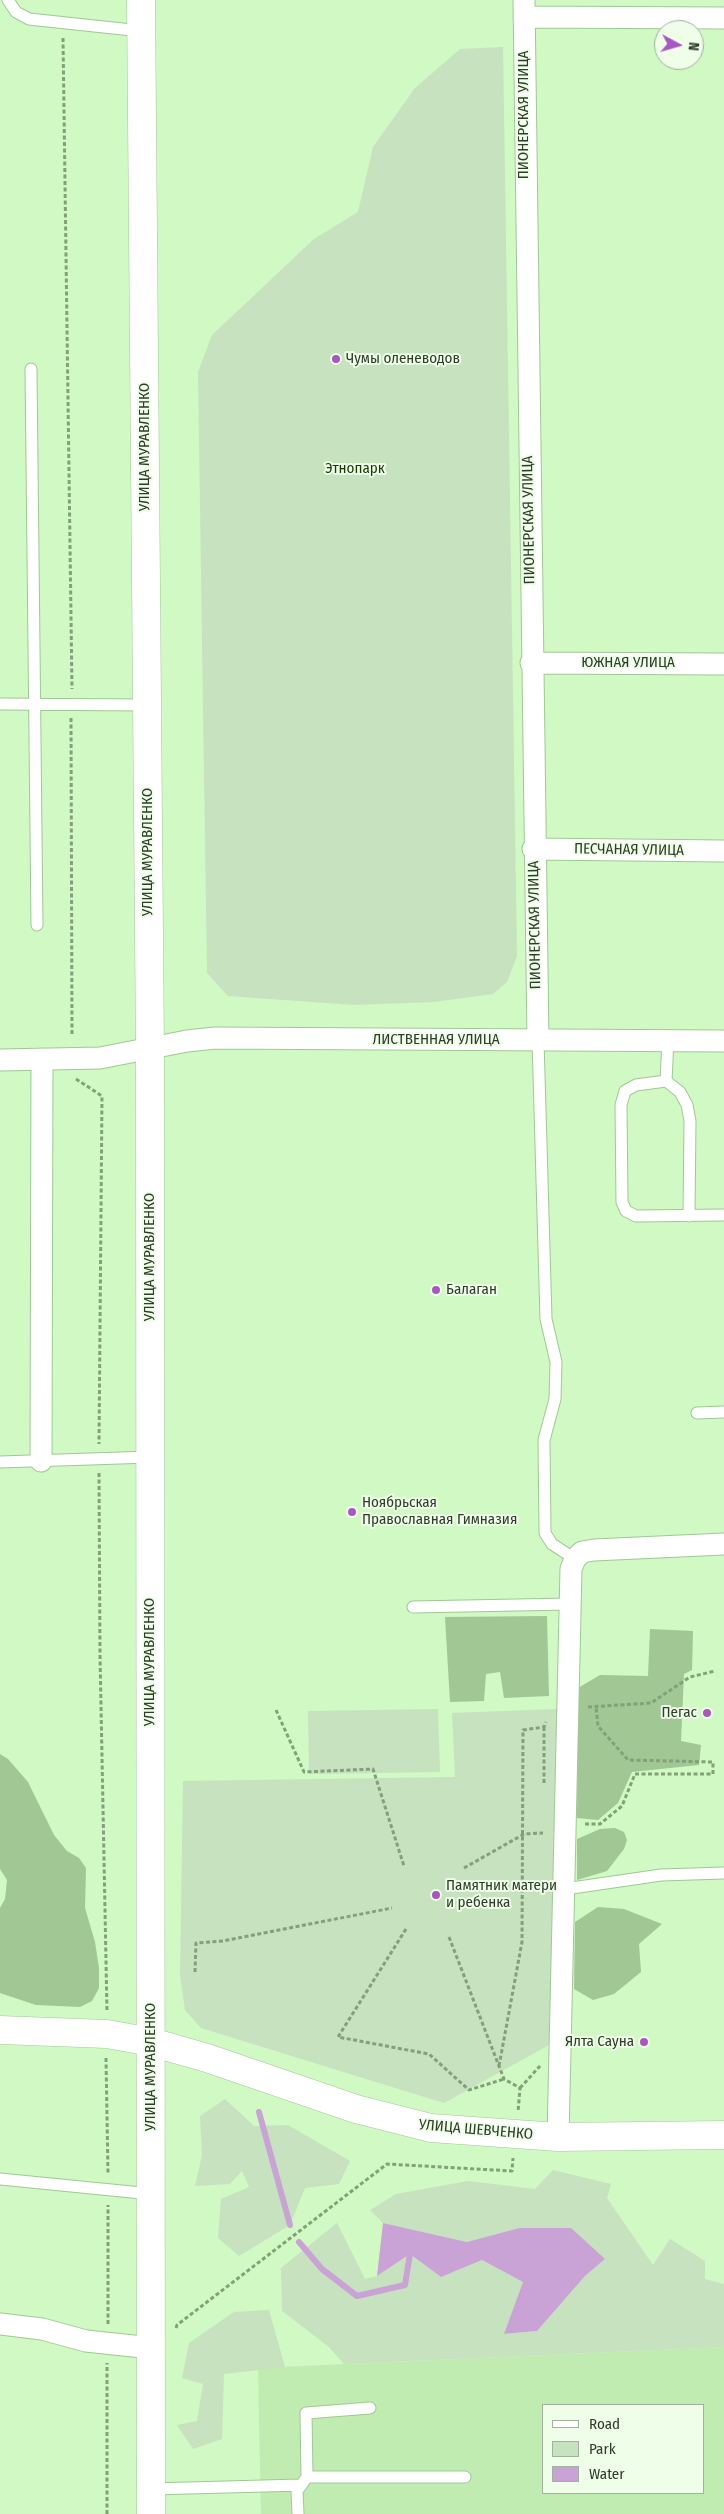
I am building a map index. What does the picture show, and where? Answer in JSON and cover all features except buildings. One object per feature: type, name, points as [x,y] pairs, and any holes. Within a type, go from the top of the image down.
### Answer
[{"type":"main road","name":"УЛИЦА МУРАВЛЕНКО","points":[[141,0],[150,1050],[151,2502]]},
{"type":"main road","name":"УЛИЦА ШЕВЧЕНКО","points":[[0,2030],[106,2034],[151,2042],[200,2056],[384,2118],[431,2128],[558,2137],[724,2135]]},
{"type":"street","points":[[524,9],[724,18]]},
{"type":"street","name":"ПИОНЕРСКАЯ УЛИЦА","points":[[524,9],[531,664],[538,1040]]},
{"type":"street","name":"ЮЖНАЯ УЛИЦА","points":[[531,664],[724,664]]},
{"type":"street","name":"ПЕСЧАНАЯ УЛИЦА","points":[[534,848],[724,851]]},
{"type":"street","name":"ЛИСТВЕННАЯ УЛИЦА","points":[[0,1060],[100,1058],[150,1050],[187,1041],[215,1038],[724,1041]]},
{"type":"street","points":[[41,1461],[42,1060]]},
{"type":"street","points":[[558,2137],[571,1569],[575,1559],[582,1552],[594,1550],[724,1544]]},
{"type":"street","points":[[0,2324],[42,2329],[86,2342],[152,2348]]},
{"type":"lane","points":[[8,0],[16,12],[28,19],[141,31]]},
{"type":"lane","points":[[31,369],[37,925]]},
{"type":"lane","points":[[0,704],[147,705]]},
{"type":"lane","points":[[538,1040],[546,1319],[556,1362],[555,1399],[544,1440],[545,1533],[552,1544],[575,1559]]},
{"type":"lane","points":[[666,1081],[668,1040]]},
{"type":"lane","points":[[689,1216],[690,1120],[687,1105],[680,1092],[666,1081],[636,1085],[625,1091],[621,1105],[622,1202],[626,1211],[636,1216],[689,1216],[724,1215]]},
{"type":"lane","points":[[697,1413],[724,1412]]},
{"type":"lane","points":[[0,1462],[150,1457]]},
{"type":"lane","points":[[413,1607],[569,1604]]},
{"type":"lane","points":[[565,1890],[661,1875],[724,1873]]},
{"type":"lane","points":[[0,2179],[152,2194]]},
{"type":"lane","points":[[298,2514],[297,2491],[304,2481],[306,2413],[370,2408]]},
{"type":"lane","points":[[151,2502],[304,2481],[465,2477]]},
{"type":"path","points":[[63,24],[72,705],[72,1035]]},
{"type":"path","points":[[72,1076],[102,1096],[99,1459],[108,2190],[107,2514]]},
{"type":"path","points":[[499,2067],[522,1942],[523,1730],[544,1727],[552,1709],[652,1704],[690,1677],[715,1671]]},
{"type":"path","points":[[583,1824],[600,1824],[622,1806],[635,1774],[713,1774],[713,1762],[628,1760],[598,1726],[596,1706]]},
{"type":"path","points":[[276,1710],[304,1772],[373,1769],[404,1866]]},
{"type":"path","points":[[464,1868],[524,1834],[543,1834]]},
{"type":"path","points":[[196,1972],[196,1943],[223,1942],[392,1908]]},
{"type":"path","points":[[406,1929],[338,2037],[429,2054],[469,2090],[504,2079]]},
{"type":"path","points":[[177,2325],[387,2164],[512,2171],[520,2088],[504,2079],[449,1937]]},
{"type":"shaded area","points":[[547,1616],[549,1696],[504,1698],[500,1672],[486,1674],[484,1701],[450,1702],[445,1617]]},
{"type":"shaded area","points":[[650,1629],[693,1631],[692,1670],[684,1674],[681,1741],[701,1745],[699,1765],[632,1772],[618,1803],[598,1820],[577,1818],[578,1688],[600,1675],[648,1676]]},
{"type":"shaded area","points":[[0,1754],[8,1759],[28,1782],[54,1835],[67,1851],[79,1858],[86,1868],[85,1908],[95,1942],[99,1968],[99,1988],[92,2001],[80,2007],[36,2005],[0,1993],[0,1908],[5,1899],[7,1880],[0,1869]]},
{"type":"shaded area","points":[[615,1828],[624,1832],[627,1840],[624,1849],[607,1871],[577,1880],[577,1839],[600,1829]]},
{"type":"shaded area","points":[[598,1907],[624,1909],[662,1924],[639,1944],[641,1972],[614,1994],[593,2000],[574,1989],[575,1922]]},
{"type":"shaded area","points":[[724,2347],[724,2514],[261,2514],[258,2368]]},
{"type":"green space","name":"Этнопарк","points":[[503,47],[517,956],[507,982],[493,994],[434,1002],[354,1005],[228,996],[207,973],[198,372],[212,335],[314,239],[358,212],[373,147],[415,88],[460,49]]},
{"type":"green space","points":[[438,1709],[440,1772],[309,1774],[308,1711]]},
{"type":"green space","points":[[557,1709],[549,2045],[444,2103],[201,2028],[185,2010],[180,1975],[183,1781],[455,1777],[452,1713]]},
{"type":"green space","points":[[225,2099],[254,2126],[288,2125],[350,2161],[339,2184],[305,2188],[290,2225],[239,2256],[218,2238],[221,2199],[249,2187],[242,2171],[230,2184],[195,2186],[202,2155],[200,2116]]},
{"type":"green space","points":[[553,2170],[611,2184],[607,2198],[653,2265],[670,2239],[705,2261],[705,2279],[724,2284],[724,2347],[344,2364],[329,2347],[282,2311],[281,2268],[337,2223],[365,2279],[377,2276],[410,2254],[441,2277],[482,2260],[523,2282],[505,2334],[537,2331],[585,2276],[605,2259],[519,2228],[467,2242],[383,2223],[370,2210],[396,2194],[468,2181],[535,2189]]},
{"type":"green space","points":[[269,2310],[285,2367],[224,2374],[222,2439],[193,2449],[177,2425],[197,2421],[203,2384],[182,2378],[189,2343],[234,2312]]},
{"type":"water","points":[[383,2223],[467,2242],[519,2228],[571,2228],[605,2259],[585,2276],[537,2331],[504,2334],[523,2282],[482,2260],[441,2277],[410,2254],[377,2276]]},
{"type":"waterway","points":[[259,2112],[290,2225]]},
{"type":"waterway","points":[[299,2242],[322,2269],[357,2296],[405,2285],[410,2254]]},
{"type":"place","name":"Чумы оленеводов","points":[[336,359]]},
{"type":"place","name":"Балаган","points":[[436,1290]]},
{"type":"place","name":"Ноябрьская Православная Гимназия","points":[[352,1512]]},
{"type":"place","name":"Пегас","points":[[707,1713]]},
{"type":"place","name":"Памятник матери и ребенка","points":[[436,1895]]},
{"type":"place","name":"Ялта Сауна","points":[[644,2042]]}]
